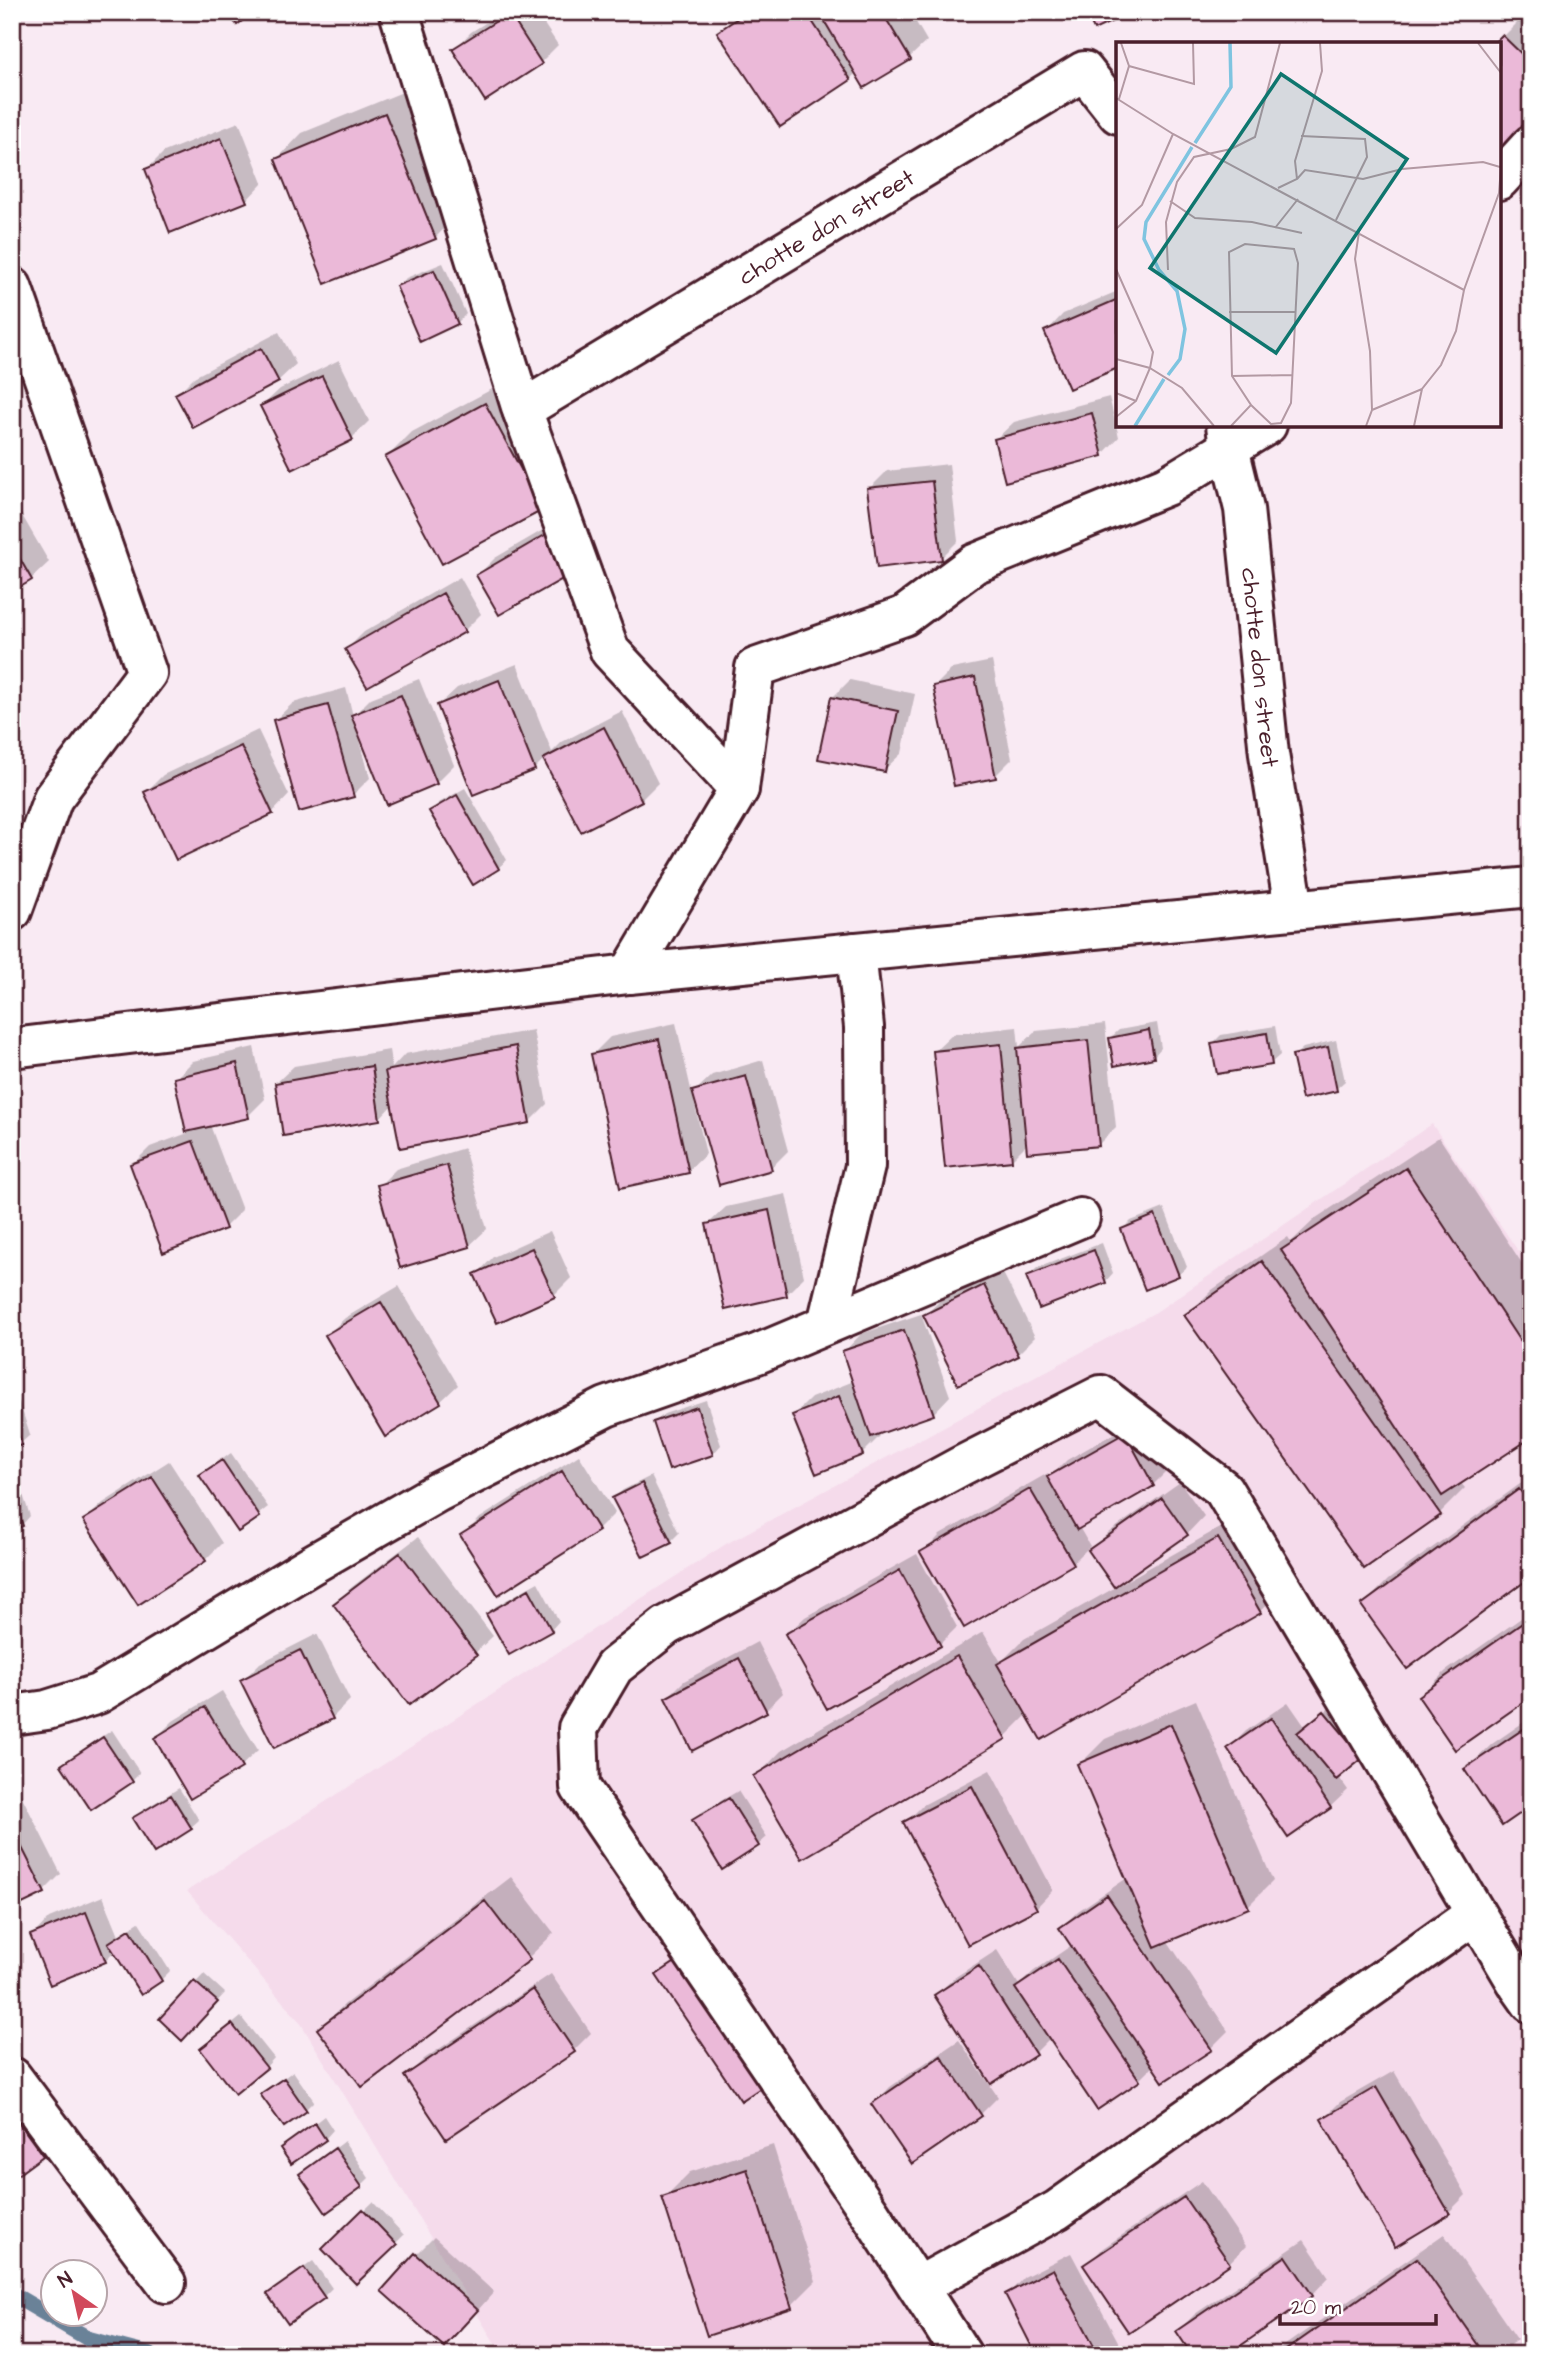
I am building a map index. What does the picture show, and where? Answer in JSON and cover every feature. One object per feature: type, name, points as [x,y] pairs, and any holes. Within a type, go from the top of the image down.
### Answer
[{"type":"street","points":[[399,12],[523,410],[610,651],[739,789]]},
{"type":"street","name":"chotte don street","points":[[523,410],[1084,71],[1116,111]]},
{"type":"street","points":[[1501,178],[1531,145]]},
{"type":"street","points":[[12,287],[147,673],[53,798],[12,911]]},
{"type":"street","points":[[629,974],[739,789],[755,668],[904,616],[974,564],[1166,486],[1228,437],[1260,427]]},
{"type":"street","name":"chotte don street","points":[[1228,437],[1244,509],[1269,754],[1294,909]]},
{"type":"street","points":[[12,1048],[629,974],[1531,887]]},
{"type":"street","points":[[827,1324],[865,1166],[864,1027],[856,952]]},
{"type":"street","points":[[12,1715],[47,1710],[98,1695],[311,1565],[426,1499],[606,1407],[757,1354],[1080,1217]]},
{"type":"street","points":[[961,2355],[919,2286],[580,1787],[578,1728],[614,1667],[667,1626],[961,1466],[1101,1395],[1223,1489],[1518,1986],[1531,2003]]},
{"type":"street","points":[[919,2286],[1057,2210],[1475,1914]]},
{"type":"street","points":[[12,2077],[166,2283]]},
{"type":"shaded area","points":[[1432,1124],[1531,1270],[1531,2355],[502,2355],[300,2022],[187,1891],[726,1544],[1156,1312]]},
{"type":"building","points":[[227,12],[253,12],[237,25]]},
{"type":"building","points":[[747,12],[806,12],[851,80],[780,127],[717,32]]},
{"type":"building","points":[[819,12],[882,12],[911,60],[864,88]]},
{"type":"building","points":[[1085,12],[1132,12],[1094,30]]},
{"type":"building","points":[[509,13],[542,64],[485,101],[452,49]]},
{"type":"building","points":[[1502,35],[1531,63],[1531,119],[1501,148],[1501,42],[1495,42]]},
{"type":"building","points":[[385,113],[436,239],[325,284],[275,159]]},
{"type":"building","points":[[221,138],[247,202],[170,233],[145,169]]},
{"type":"building","points":[[434,270],[458,324],[420,342],[396,286]]},
{"type":"building","points":[[1116,300],[1116,369],[1069,389],[1044,331]]},
{"type":"building","points":[[261,348],[279,382],[193,428],[175,394]]},
{"type":"building","points":[[322,376],[353,440],[292,470],[260,406]]},
{"type":"building","points":[[485,403],[543,510],[442,564],[385,457]]},
{"type":"building","points":[[1092,413],[1103,456],[1005,482],[994,439]]},
{"type":"building","points":[[932,481],[942,560],[877,568],[867,488]]},
{"type":"building","points":[[550,532],[573,573],[499,615],[476,575]]},
{"type":"building","points":[[12,545],[32,580],[12,592]]},
{"type":"building","points":[[443,593],[465,632],[367,687],[345,649]]},
{"type":"building","points":[[975,677],[996,778],[954,786],[933,686]]},
{"type":"building","points":[[499,680],[535,770],[473,795],[437,705]]},
{"type":"building","points":[[401,695],[437,784],[387,805],[351,715]]},
{"type":"building","points":[[831,697],[898,711],[885,772],[818,759]]},
{"type":"building","points":[[328,705],[354,797],[299,812],[273,720]]},
{"type":"building","points":[[604,727],[642,801],[581,832],[543,759]]},
{"type":"building","points":[[241,746],[273,814],[176,860],[144,792]]},
{"type":"building","points":[[457,795],[499,869],[473,885],[429,811]]},
{"type":"building","points":[[1149,1030],[1154,1058],[1114,1066],[1109,1038]]},
{"type":"building","points":[[1267,1033],[1272,1065],[1217,1074],[1211,1043]]},
{"type":"building","points":[[659,1039],[689,1173],[620,1188],[591,1054]]},
{"type":"building","points":[[1088,1040],[1099,1146],[1027,1153],[1017,1048]]},
{"type":"building","points":[[1001,1044],[1012,1161],[945,1168],[933,1051]]},
{"type":"building","points":[[516,1046],[530,1123],[400,1148],[385,1071]]},
{"type":"building","points":[[1328,1047],[1337,1091],[1302,1099],[1292,1055]]},
{"type":"building","points":[[237,1063],[249,1118],[186,1132],[174,1078]]},
{"type":"building","points":[[372,1066],[380,1120],[283,1136],[275,1083]]},
{"type":"building","points":[[746,1076],[772,1170],[719,1185],[692,1091]]},
{"type":"building","points":[[193,1141],[226,1229],[163,1253],[130,1164]]},
{"type":"building","points":[[447,1165],[470,1247],[400,1268],[377,1185]]},
{"type":"building","points":[[1406,1168],[1531,1358],[1531,1438],[1442,1496],[1281,1250]]},
{"type":"building","points":[[769,1210],[787,1296],[725,1310],[706,1224]]},
{"type":"building","points":[[1155,1215],[1179,1276],[1145,1290],[1121,1229]]},
{"type":"building","points":[[532,1248],[555,1297],[497,1323],[474,1274]]},
{"type":"building","points":[[1094,1250],[1106,1283],[1039,1309],[1026,1276]]},
{"type":"building","points":[[1262,1261],[1441,1515],[1364,1569],[1184,1315]]},
{"type":"building","points":[[984,1285],[1019,1356],[958,1385],[923,1315]]},
{"type":"building","points":[[381,1302],[441,1403],[385,1437],[325,1335]]},
{"type":"building","points":[[904,1330],[934,1415],[871,1437],[842,1351]]},
{"type":"building","points":[[839,1396],[863,1455],[816,1474],[792,1415]]},
{"type":"building","points":[[697,1407],[713,1455],[669,1470],[653,1422]]},
{"type":"building","points":[[12,1413],[22,1445],[12,1448]]},
{"type":"building","points":[[1125,1433],[1154,1486],[1077,1530],[1047,1477]]},
{"type":"building","points":[[222,1460],[260,1517],[238,1532],[199,1475]]},
{"type":"building","points":[[562,1471],[599,1531],[498,1595],[460,1535]]},
{"type":"building","points":[[152,1477],[206,1561],[138,1605],[83,1520]]},
{"type":"building","points":[[642,1483],[672,1543],[643,1557],[612,1498]]},
{"type":"building","points":[[1030,1489],[1074,1564],[964,1628],[920,1552]]},
{"type":"building","points":[[1519,1489],[1531,1505],[1531,1577],[1407,1669],[1361,1605]]},
{"type":"building","points":[[12,1494],[23,1526],[12,1530]]},
{"type":"building","points":[[1162,1498],[1188,1535],[1114,1587],[1088,1550]]},
{"type":"building","points":[[1218,1538],[1261,1613],[1041,1740],[997,1664]]},
{"type":"building","points":[[400,1553],[477,1655],[409,1705],[333,1604]]},
{"type":"building","points":[[900,1570],[941,1646],[827,1709],[785,1634]]},
{"type":"building","points":[[529,1589],[552,1631],[509,1655],[486,1614]]},
{"type":"building","points":[[1531,1617],[1531,1697],[1455,1750],[1418,1696]]},
{"type":"building","points":[[300,1650],[333,1719],[274,1748],[240,1680]]},
{"type":"building","points":[[957,1656],[1006,1739],[802,1859],[753,1776]]},
{"type":"building","points":[[739,1658],[767,1712],[692,1751],[665,1698]]},
{"type":"building","points":[[205,1707],[242,1768],[190,1799],[154,1738]]},
{"type":"building","points":[[1324,1711],[1363,1758],[1336,1780],[1297,1733]]},
{"type":"building","points":[[1271,1718],[1331,1808],[1288,1838],[1227,1748]]},
{"type":"building","points":[[1171,1724],[1249,1908],[1155,1947],[1077,1764]]},
{"type":"building","points":[[1531,1724],[1531,1806],[1502,1826],[1464,1769]]},
{"type":"building","points":[[103,1737],[133,1782],[91,1810],[61,1765]]},
{"type":"building","points":[[972,1786],[1037,1909],[968,1945],[903,1822]]},
{"type":"building","points":[[171,1795],[192,1829],[154,1853],[132,1818]]},
{"type":"building","points":[[729,1798],[759,1846],[722,1870],[692,1820]]},
{"type":"building","points":[[12,1828],[45,1893],[12,1909]]},
{"type":"building","points":[[1107,1895],[1212,2050],[1163,2082],[1059,1928]]},
{"type":"building","points":[[485,1901],[530,1960],[362,2087],[317,2029]]},
{"type":"building","points":[[86,1912],[106,1962],[50,1985],[30,1935]]},
{"type":"building","points":[[130,1929],[162,1981],[141,1995],[108,1943]]},
{"type":"building","points":[[1058,1959],[1140,2081],[1097,2110],[1015,1988]]},
{"type":"building","points":[[677,1961],[762,2087],[741,2101],[656,1975]]},
{"type":"building","points":[[979,1966],[1036,2055],[991,2084],[934,1995]]},
{"type":"building","points":[[194,1981],[218,2002],[182,2041],[159,2019]]},
{"type":"building","points":[[533,1989],[575,2052],[446,2139],[404,2076]]},
{"type":"building","points":[[232,2024],[267,2068],[235,2094],[200,2049]]},
{"type":"building","points":[[941,2056],[982,2116],[912,2164],[871,2104]]},
{"type":"building","points":[[284,2078],[307,2111],[284,2127],[260,2094]]},
{"type":"building","points":[[1376,2087],[1450,2214],[1395,2247],[1321,2119]]},
{"type":"building","points":[[12,2113],[43,2156],[12,2179]]},
{"type":"building","points":[[315,2123],[326,2140],[291,2164],[280,2148]]},
{"type":"building","points":[[335,2148],[362,2187],[326,2213],[299,2174]]},
{"type":"building","points":[[747,2169],[792,2308],[707,2336],[662,2197]]},
{"type":"building","points":[[1184,2197],[1230,2264],[1129,2333],[1083,2265]]},
{"type":"building","points":[[363,2209],[397,2245],[356,2284],[322,2249]]},
{"type":"building","points":[[415,2253],[478,2310],[444,2347],[381,2291]]},
{"type":"building","points":[[1286,2256],[1313,2296],[1227,2355],[1192,2355],[1176,2331]]},
{"type":"building","points":[[1417,2258],[1485,2355],[1279,2355]]},
{"type":"building","points":[[304,2268],[325,2298],[288,2324],[267,2294]]},
{"type":"building","points":[[1053,2269],[1099,2355],[1036,2355],[1005,2294]]},
{"type":"waterway","points":[[12,2294],[89,2339],[150,2355]]}]
